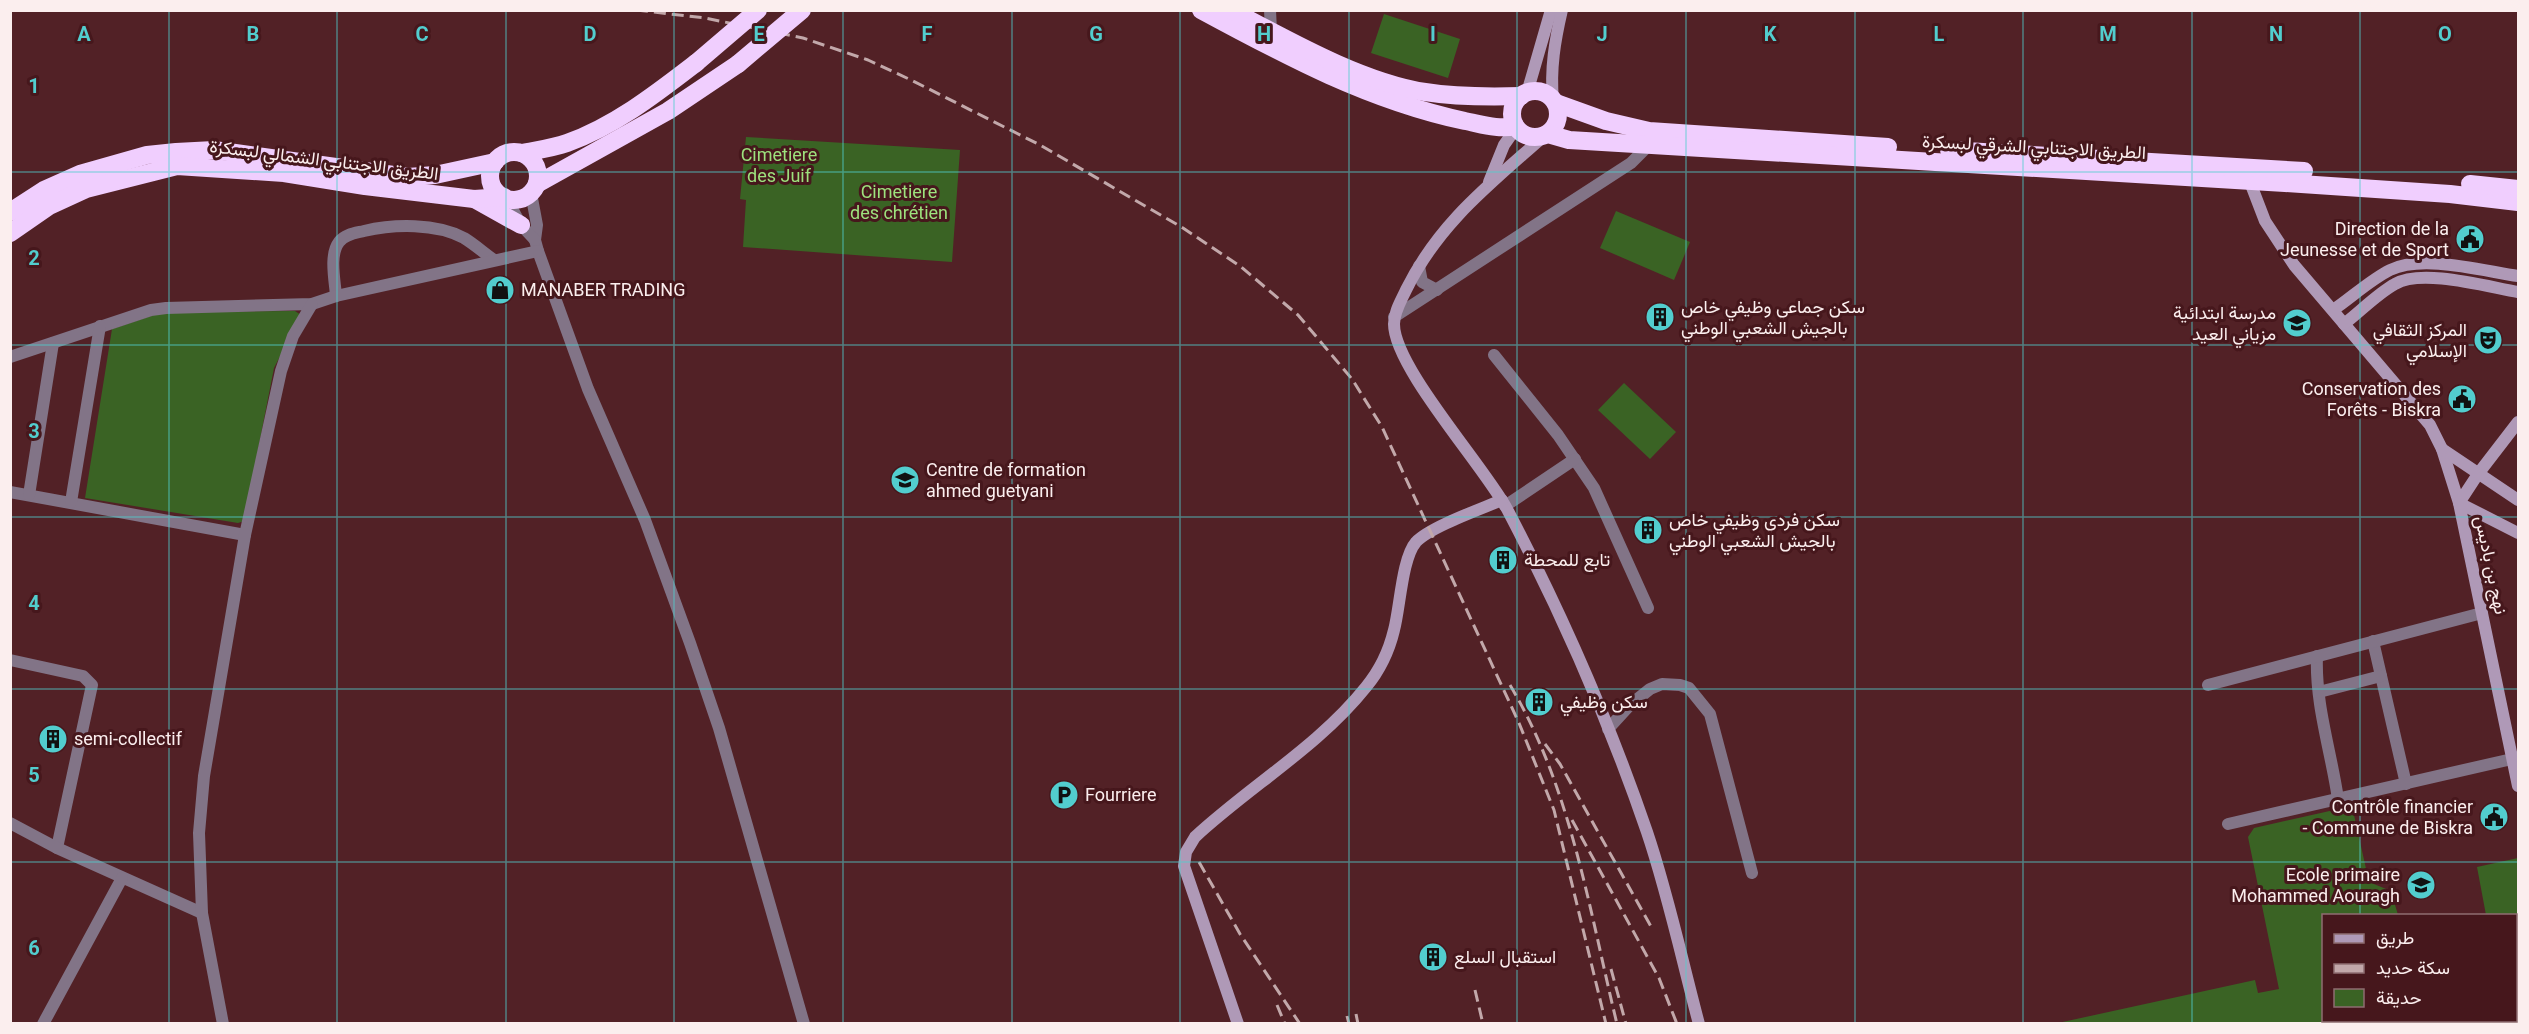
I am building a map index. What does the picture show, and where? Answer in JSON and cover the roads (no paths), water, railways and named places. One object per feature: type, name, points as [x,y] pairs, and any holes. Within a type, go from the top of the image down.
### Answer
[{"type":"highway","points":[[758,10],[696,63],[649,98],[598,129],[567,143],[502,155],[495,162],[490,178],[497,193],[506,198],[524,198],[534,189],[668,111],[738,64],[802,10]]},
{"type":"highway","points":[[1201,10],[1262,44],[1340,82],[1431,113],[1497,127],[1515,127],[1532,138],[1546,135],[1557,123],[1559,116],[1555,101],[1541,92],[1453,96],[1390,84],[1271,31],[1231,10]]},
{"type":"highway","points":[[1515,127],[1512,119],[1513,107],[1524,94]]},
{"type":"highway","name":"الطريق الاجتنابي الشرقي لبسكرة","points":[[1555,101],[1606,121],[1649,131],[2300,171],[2518,189]]},
{"type":"highway","name":"الطريق الاجتنابي الشرقي لبسكرة","points":[[1546,135],[1569,140],[2395,190],[2518,202]]},
{"type":"highway","name":"الطريق الاجتنابي الشمالي لبسكرة","points":[[10,212],[44,190],[80,174],[147,155],[176,152],[214,150],[408,177],[435,175],[495,162]]},
{"type":"highway","points":[[522,153],[536,165],[538,175],[534,189]]},
{"type":"highway","name":"الطريق الاجتنابي الشمالي لبسكرة","points":[[10,233],[49,206],[86,189],[177,166],[284,173],[365,186],[474,199],[506,198]]},
{"type":"highway","points":[[474,199],[521,225]]},
{"type":"main road","points":[[1524,94],[1551,10]]},
{"type":"main road","points":[[1555,101],[1551,74],[1553,50],[1562,10]]},
{"type":"main road","points":[[1488,186],[1504,145],[1515,127]]},
{"type":"main road","points":[[1546,135],[1457,214],[1438,237],[1419,266],[1394,317],[1397,344],[1420,382],[1504,503],[1541,577],[1608,729],[1648,834],[1699,1023]]},
{"type":"main road","name":"نهج بن باديس","points":[[2250,182],[2265,221],[2294,265],[2416,406],[2430,425],[2442,449],[2459,503],[2482,613],[2513,742],[2518,786]]},
{"type":"main road","points":[[2333,310],[2390,270],[2413,264],[2439,264],[2518,276]]},
{"type":"main road","points":[[2437,278],[2439,264]]},
{"type":"main road","points":[[2344,324],[2397,283],[2437,278],[2518,292]]},
{"type":"main road","points":[[2518,422],[2459,503],[2518,533]]},
{"type":"main road","points":[[2442,449],[2518,500]]},
{"type":"main road","points":[[1238,1023],[1184,866],[1186,852],[1202,830],[1325,730],[1368,685],[1388,651],[1407,562],[1417,542],[1431,532],[1504,503]]},
{"type":"street","points":[[1270,10],[1271,31]]},
{"type":"street","points":[[1394,317],[1631,163],[1650,144]]},
{"type":"street","points":[[534,189],[537,246]]},
{"type":"street","points":[[506,198],[521,225],[537,246],[588,389],[645,520],[690,643],[719,728],[804,1023]]},
{"type":"street","points":[[336,296],[334,255],[340,240],[347,235],[385,226],[403,225],[452,233],[494,260]]},
{"type":"street","points":[[10,357],[151,310],[312,304],[336,296],[494,260],[537,246]]},
{"type":"street","points":[[1419,266],[1422,282],[1437,290]]},
{"type":"street","points":[[223,1023],[202,913],[199,833],[204,776],[245,536],[281,371],[293,336],[312,304]]},
{"type":"street","points":[[71,502],[100,326]]},
{"type":"street","points":[[29,495],[53,343]]},
{"type":"street","points":[[1494,355],[1575,459],[1608,516],[1648,608]]},
{"type":"street","points":[[1504,503],[1575,459]]},
{"type":"street","points":[[10,492],[245,536]]},
{"type":"street","points":[[2208,685],[2482,613]]},
{"type":"street","points":[[2373,641],[2406,784]]},
{"type":"street","points":[[2317,656],[2319,692],[2338,799]]},
{"type":"street","points":[[10,660],[83,676],[92,685],[57,848]]},
{"type":"street","points":[[2319,692],[2381,676]]},
{"type":"street","points":[[1608,729],[1630,705],[1650,689],[1662,684],[1689,688],[1710,714],[1752,873]]},
{"type":"street","points":[[2228,824],[2406,784],[2515,766]]},
{"type":"street","points":[[11,825],[202,913]]},
{"type":"street","points":[[43,1023],[122,878]]},
{"type":"railway","points":[[636,10],[705,18],[803,38],[868,60],[1040,145],[1183,228],[1240,266],[1298,315],[1352,379],[1382,427],[1519,723],[1554,810],[1606,1024]]},
{"type":"railway","points":[[1510,685],[1549,765],[1563,807],[1587,893],[1617,1024]]},
{"type":"railway","points":[[1545,744],[1560,764],[1653,930]]},
{"type":"railway","points":[[1572,820],[1659,978],[1677,1024]]},
{"type":"railway","points":[[1199,862],[1240,934],[1300,1024]]},
{"type":"railway","points":[[1611,969],[1626,1024]]},
{"type":"railway","points":[[1475,990],[1483,1024]]},
{"type":"railway","points":[[1277,1005],[1285,1024]]},
{"type":"railway","points":[[1356,1014],[1358,1024]]},
{"type":"railway","points":[[1347,1016],[1349,1024]]},
{"type":"place","name":"Direction de la Jeunesse et de Sport","points":[[2470,239]]},
{"type":"place","name":"MANABER TRADING","points":[[500,290]]},
{"type":"place","name":"سكن جماعي وظيفي خاص بالجيش الشعبي الوطني","points":[[1660,317]]},
{"type":"place","name":"مدرسة ابتدائية مزياني العيد","points":[[2297,323]]},
{"type":"place","name":"المركز الثقافي الإسلامي","points":[[2488,340]]},
{"type":"place","name":"Conservation des Forêts - Biskra","points":[[2462,399]]},
{"type":"place","name":"Centre de formation ahmed guetyani","points":[[905,480]]},
{"type":"place","name":"سكن فردي وظيفي خاص بالجيش الشعبي الوطني","points":[[1648,530]]},
{"type":"place","name":"تابع للمحطة","points":[[1503,560]]},
{"type":"place","name":"سكن وظيفي","points":[[1539,702]]},
{"type":"place","name":"semi-collectif","points":[[53,739]]},
{"type":"place","name":"Fourriere","points":[[1064,795]]},
{"type":"place","name":"Contrôle financier - Commune de Biskra","points":[[2494,817]]},
{"type":"place","name":"Ecole primaire Mohammed Aouragh","points":[[2421,885]]},
{"type":"place","name":"استقبال السلع","points":[[1433,957]]},
{"type":"park label","name":"Cimetiere des Juif","points":[[779,165]]},
{"type":"park label","name":"Cimetiere des chrétien","points":[[899,202]]}]
